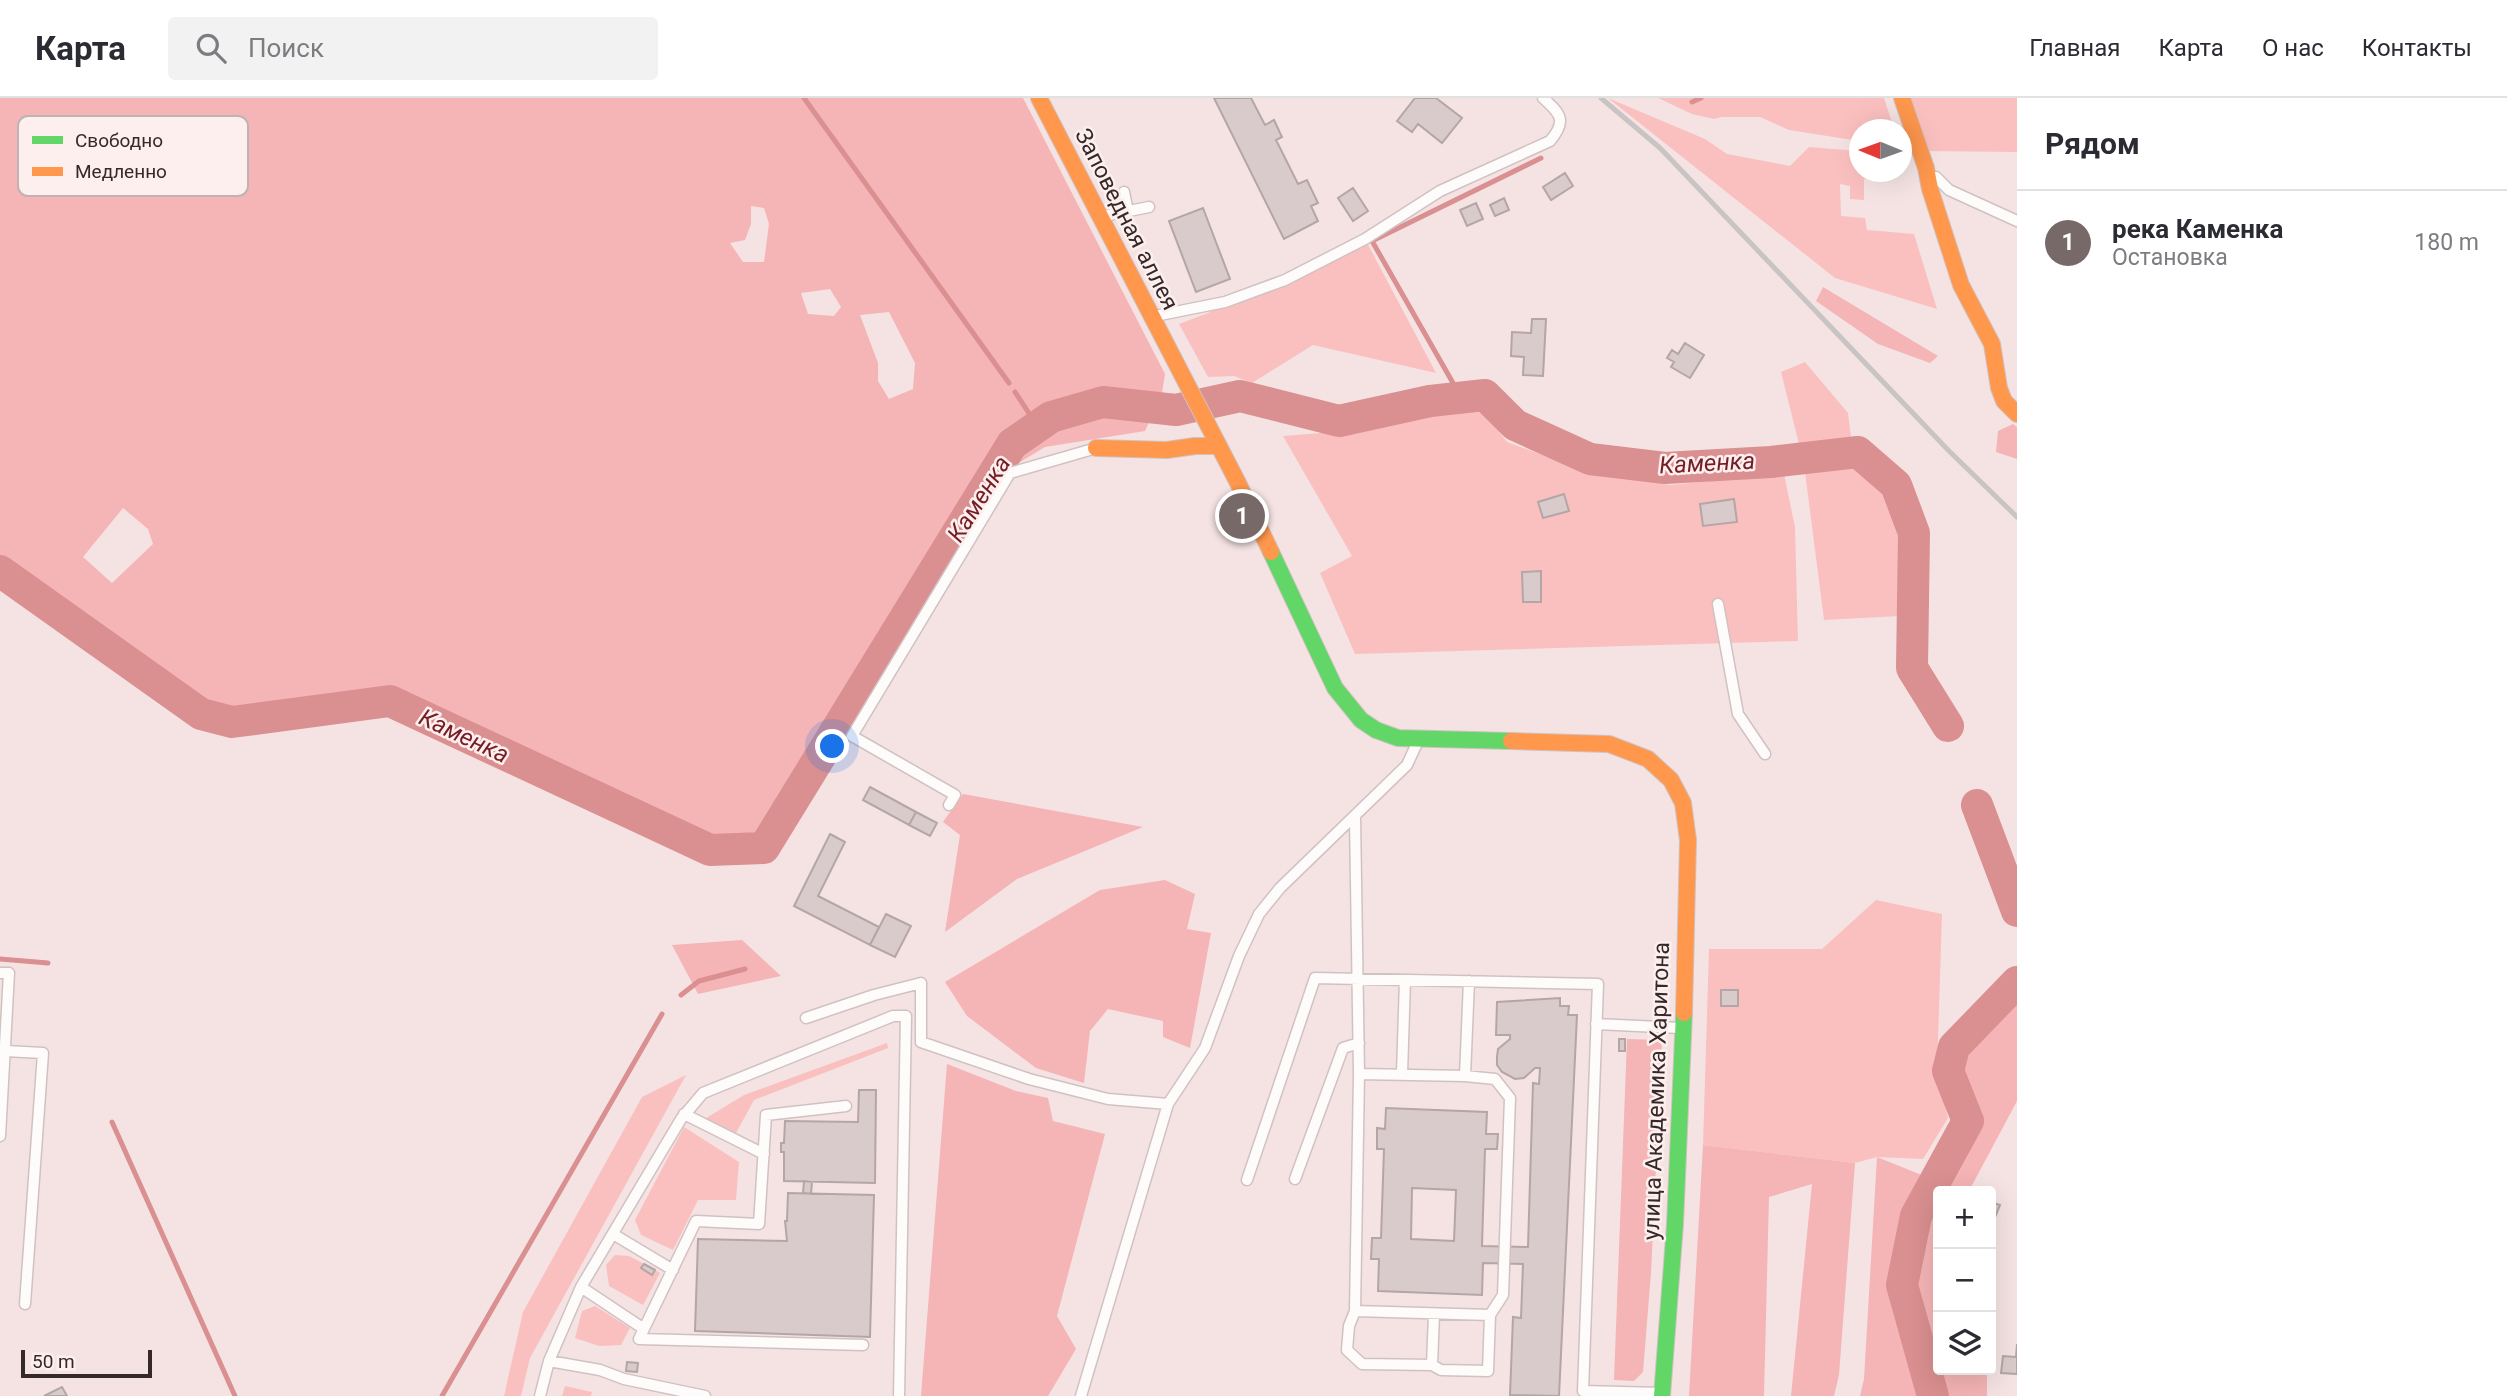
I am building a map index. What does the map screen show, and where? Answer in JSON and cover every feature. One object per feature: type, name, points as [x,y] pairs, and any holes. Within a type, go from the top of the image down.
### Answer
[{"type":"street","name":"Заповедная аллея","points":[[1040,98],[1219,446]]},
{"type":"street","points":[[1903,104],[1926,168],[1930,189],[1961,285],[1992,344],[1999,388],[2004,401],[2017,414]]},
{"type":"street","points":[[1096,448],[1167,450],[1219,446],[1335,688],[1349,709],[1363,723],[1379,733],[1418,740]]},
{"type":"street","name":"улица Академика Харитона","points":[[1418,740],[1609,744],[1629,749],[1649,759],[1667,774],[1678,789],[1687,837],[1681,1128],[1663,1395]]},
{"type":"lane","points":[[1152,316],[1225,302],[1285,280],[1365,239],[1440,191],[1550,141],[1559,131],[1561,120],[1557,111],[1543,98]]},
{"type":"lane","points":[[1903,104],[1919,98]]},
{"type":"lane","points":[[1926,168],[1949,190],[2017,221]]},
{"type":"lane","points":[[1124,192],[1128,212]]},
{"type":"lane","points":[[1100,217],[1149,207]]},
{"type":"lane","points":[[949,805],[955,795],[852,736],[1010,473],[1096,448]]},
{"type":"lane","points":[[1718,604],[1738,714],[1765,754]]},
{"type":"lane","points":[[1081,1396],[1168,1104],[1205,1048],[1239,956],[1259,914],[1280,888],[1407,765],[1418,740]]},
{"type":"lane","points":[[1355,817],[1359,1074],[1355,1311],[1349,1326],[1347,1350],[1362,1364],[1432,1365],[1441,1370],[1488,1371],[1490,1315],[1503,1295],[1510,1098],[1495,1079],[1359,1074]]},
{"type":"lane","points":[[0,973],[9,973],[0,1136]]},
{"type":"lane","points":[[1247,1180],[1315,978],[1598,984],[1583,1391],[1663,1395]]},
{"type":"lane","points":[[1402,1074],[1405,980]]},
{"type":"lane","points":[[1465,1076],[1469,981]]},
{"type":"lane","points":[[806,1018],[874,995],[921,983],[920,1042],[1029,1079],[1108,1099],[1168,1104]]},
{"type":"lane","points":[[540,1396],[549,1361],[580,1287],[684,1114],[703,1093],[893,1016],[906,1016],[899,1396]]},
{"type":"lane","points":[[1596,1024],[1683,1028]]},
{"type":"lane","points":[[1295,1179],[1343,1048],[1359,1043]]},
{"type":"lane","points":[[5,1051],[43,1053],[25,1304]]},
{"type":"lane","points":[[846,1106],[766,1115],[759,1224],[696,1221],[639,1339],[863,1345]]},
{"type":"lane","points":[[684,1114],[764,1154]]},
{"type":"lane","points":[[613,1234],[673,1270]]},
{"type":"lane","points":[[580,1287],[644,1329]]},
{"type":"lane","points":[[1355,1311],[1490,1315]]},
{"type":"lane","points":[[1432,1365],[1434,1314]]},
{"type":"lane","points":[[549,1361],[600,1370],[624,1379],[705,1396]]},
{"type":"lane","points":[[644,1396],[647,1384]]},
{"type":"shaded area","points":[[0,98],[1023,98],[1165,374],[1162,393],[1145,431],[1045,447],[1007,470],[769,846],[714,839],[393,690],[213,712],[0,560]],"holes":[[[751,206],[764,208],[769,224],[764,262],[743,262],[730,243],[745,240],[751,224]],[[830,289],[841,307],[834,316],[808,314],[801,293]],[[889,312],[915,363],[913,389],[889,399],[878,381],[878,363],[860,315]],[[123,508],[148,529],[153,544],[112,583],[83,557]]]},
{"type":"shaded area","points":[[1608,98],[1705,139],[1727,154],[1790,166],[1809,147],[1849,150],[1849,182],[1864,182],[1864,200],[1850,199],[1850,186],[1840,184],[1841,216],[1865,218],[1867,230],[1914,234],[1937,309],[1835,278]]},
{"type":"shaded area","points":[[1658,98],[1884,98],[1891,119],[1849,119],[1849,139],[1789,130],[1760,117],[1714,119],[1692,114]]},
{"type":"shaded area","points":[[1902,98],[2017,98],[2017,152],[1919,151],[1912,129],[1912,119],[1909,119]]},
{"type":"shaded area","points":[[1365,239],[1436,373],[1313,345],[1252,383],[1234,376],[1208,377],[1179,324]]},
{"type":"shaded area","points":[[1823,287],[1938,356],[1930,363],[1878,344],[1816,301]]},
{"type":"shaded area","points":[[1805,362],[1848,413],[1853,454],[1890,484],[1908,532],[1908,580],[1900,616],[1824,620],[1804,464],[1781,372]]},
{"type":"shaded area","points":[[1480,408],[1507,442],[1584,470],[1670,485],[1784,474],[1795,527],[1798,641],[1355,654],[1320,573],[1352,556],[1283,436],[1335,432],[1435,411]]},
{"type":"shaded area","points":[[2013,424],[2017,427],[2017,459],[1996,452],[1998,431]]},
{"type":"shaded area","points":[[963,794],[1143,827],[1017,879],[945,932],[960,835],[943,822]]},
{"type":"shaded area","points":[[1165,880],[1195,894],[1187,929],[1211,933],[1190,1048],[1163,1037],[1163,1021],[1108,1009],[1090,1031],[1084,1083],[1036,1068],[967,1016],[945,982],[1100,890]]},
{"type":"shaded area","points":[[1876,900],[1942,914],[1937,1071],[1948,1118],[1923,1159],[1877,1157],[1855,1163],[1703,1145],[1709,949],[1822,949]]},
{"type":"shaded area","points":[[742,940],[781,976],[698,994],[672,945]]},
{"type":"shaded area","points":[[2017,971],[2017,1101],[1972,1186],[1933,1186],[1933,1375],[1987,1375],[1987,1396],[1860,1396],[1864,1379],[1877,1157],[1924,1176],[1960,1120],[1941,1053]]},
{"type":"shaded area","points":[[1627,1039],[1662,1040],[1651,1273],[1643,1372],[1634,1381],[1614,1380]]},
{"type":"shaded area","points":[[887,1043],[888,1048],[754,1100],[735,1135],[703,1120],[744,1095]]},
{"type":"shaded area","points":[[947,1064],[1016,1091],[1048,1098],[1053,1121],[1105,1134],[1057,1316],[1076,1349],[1048,1396],[921,1396]]},
{"type":"shaded area","points":[[686,1075],[530,1358],[521,1396],[504,1396],[523,1312],[642,1097]]},
{"type":"shaded area","points":[[684,1127],[739,1162],[736,1200],[698,1200],[673,1250],[641,1235],[635,1220]]},
{"type":"shaded area","points":[[1703,1145],[1855,1163],[1839,1375],[1834,1396],[1791,1396],[1812,1184],[1769,1197],[1764,1396],[1689,1396]]},
{"type":"shaded area","points":[[615,1255],[629,1256],[644,1264],[642,1269],[652,1275],[655,1270],[660,1273],[643,1305],[609,1286],[606,1265]]},
{"type":"shaded area","points":[[595,1306],[630,1328],[621,1345],[599,1346],[575,1338],[582,1311]]},
{"type":"shaded area","points":[[565,1386],[592,1392],[591,1396],[562,1396]]},
{"type":"building","points":[[1214,98],[1251,98],[1265,125],[1274,120],[1282,137],[1276,140],[1298,184],[1307,180],[1318,203],[1311,206],[1318,221],[1284,239]]},
{"type":"building","points":[[1415,98],[1436,98],[1462,118],[1442,143],[1418,124],[1412,132],[1397,121]]},
{"type":"building","points":[[1565,173],[1573,186],[1551,200],[1543,187]]},
{"type":"building","points":[[1353,188],[1368,211],[1353,221],[1338,198]]},
{"type":"building","points":[[1504,198],[1509,210],[1495,216],[1490,205]]},
{"type":"building","points":[[1476,203],[1483,219],[1467,226],[1460,210]]},
{"type":"building","points":[[1203,208],[1230,279],[1196,292],[1169,221]]},
{"type":"building","points":[[1532,319],[1546,319],[1543,376],[1523,375],[1524,357],[1511,356],[1512,332],[1531,333]]},
{"type":"building","points":[[1685,343],[1704,355],[1690,378],[1671,367],[1674,362],[1667,358],[1672,350],[1678,354]]},
{"type":"building","points":[[1564,494],[1569,511],[1543,518],[1538,502]]},
{"type":"building","points":[[1734,499],[1737,522],[1703,526],[1700,504]]},
{"type":"building","points":[[1541,571],[1541,602],[1523,602],[1522,572]]},
{"type":"building","points":[[870,787],[916,812],[909,825],[863,800]]},
{"type":"building","points":[[916,812],[937,823],[930,836],[909,825]]},
{"type":"building","points":[[830,834],[845,842],[818,896],[879,927],[870,945],[794,906]]},
{"type":"building","points":[[886,914],[911,926],[895,957],[870,945]]},
{"type":"building","points":[[1721,990],[1738,990],[1738,1006],[1721,1006]]},
{"type":"building","points":[[1560,998],[1560,1006],[1569,1006],[1568,1015],[1577,1015],[1559,1396],[1510,1395],[1513,1317],[1521,1318],[1523,1264],[1483,1263],[1482,1295],[1378,1291],[1379,1259],[1371,1259],[1372,1238],[1381,1238],[1384,1149],[1377,1149],[1377,1128],[1385,1129],[1386,1108],[1487,1112],[1486,1134],[1498,1134],[1497,1149],[1485,1149],[1482,1246],[1528,1247],[1533,1083],[1539,1084],[1540,1068],[1535,1068],[1524,1078],[1515,1079],[1502,1072],[1497,1065],[1498,1049],[1510,1039],[1510,1035],[1496,1035],[1497,1002]],"holes":[[[1412,1188],[1456,1190],[1454,1241],[1411,1239]]]},
{"type":"building","points":[[1619,1039],[1625,1039],[1625,1051],[1619,1051]]},
{"type":"building","points":[[859,1090],[876,1090],[875,1183],[784,1181],[784,1152],[781,1152],[781,1143],[784,1143],[785,1121],[858,1122]]},
{"type":"building","points":[[804,1181],[812,1182],[811,1194],[803,1193]]},
{"type":"building","points":[[788,1193],[874,1195],[870,1337],[695,1331],[698,1239],[787,1241],[785,1221]]},
{"type":"building","points":[[644,1264],[655,1270],[652,1275],[641,1268]]},
{"type":"building","points":[[2017,1344],[2017,1374],[2001,1373],[2003,1356],[2016,1357]]},
{"type":"building","points":[[627,1362],[638,1363],[637,1372],[626,1371]]},
{"type":"building","points":[[62,1387],[67,1396],[44,1396]]},
{"type":"waterway","points":[[804,98],[1009,383]]},
{"type":"waterway","points":[[1692,102],[1701,98]]},
{"type":"waterway","points":[[1461,397],[1372,241],[1541,158]]},
{"type":"waterway","points":[[1015,392],[1038,427]]},
{"type":"waterway","name":"Каменка","points":[[0,571],[201,714],[232,722],[390,701],[710,850],[764,848],[1012,444],[1051,417],[1103,402],[1176,410],[1240,396],[1339,421],[1430,401],[1485,395],[1515,425],[1590,459],[1665,468],[1771,462],[1858,452],[1896,485],[1914,533],[1912,668],[1948,726]]},
{"type":"waterway","name":"Каменка","points":[[1977,805],[2017,911]]},
{"type":"waterway","points":[[0,959],[48,963]]},
{"type":"waterway","points":[[681,995],[699,981],[745,969]]},
{"type":"waterway","name":"Каменка","points":[[1933,1396],[1902,1285],[1916,1216],[1968,1121],[1948,1071],[1954,1047],[2017,982]]},
{"type":"waterway","points":[[442,1396],[662,1014]]},
{"type":"waterway","points":[[112,1122],[235,1396]]},
{"type":"railway","points":[[1601,98],[1660,148],[1949,451],[2017,517]]},
{"type":"traffic: fast","points":[[1271,552],[1335,688],[1361,720],[1376,730],[1398,738],[1511,741]]},
{"type":"traffic: fast","points":[[1662,1396],[1675,1224],[1684,1013]]},
{"type":"traffic: slow","points":[[1039,98],[1271,552]]},
{"type":"traffic: slow","points":[[1902,98],[1961,285],[1992,344],[1999,388],[2004,401],[2017,414]]},
{"type":"traffic: slow","points":[[1096,448],[1167,450],[1219,446]]},
{"type":"traffic: slow","points":[[1511,741],[1609,744],[1648,759],[1671,780],[1683,803],[1688,840],[1684,1013]]},
{"type":"place","name":"река Каменка","points":[[1242,516]]}]
